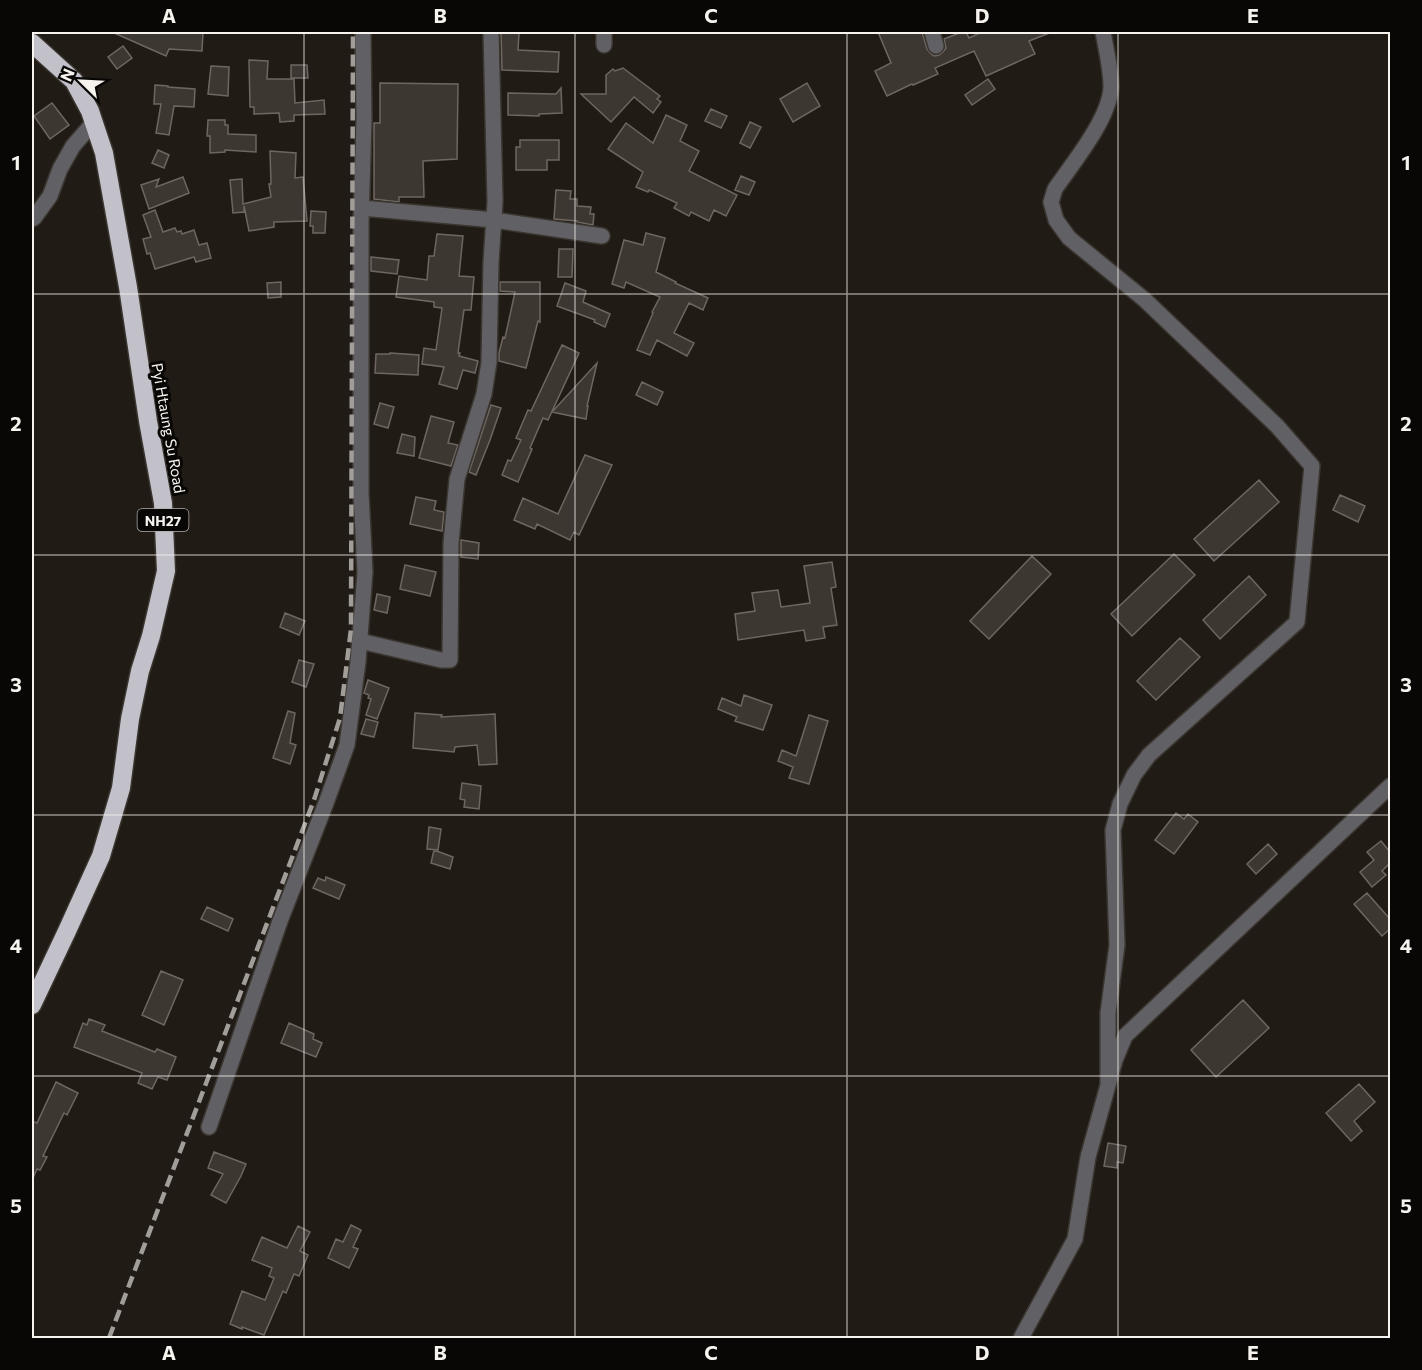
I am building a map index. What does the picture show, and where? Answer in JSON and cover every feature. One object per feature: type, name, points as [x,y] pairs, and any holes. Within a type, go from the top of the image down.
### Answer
[{"type":"highway","name":"Pyi Htaung Su Road","points":[[32,43],[74,81],[90,111],[104,153],[163,503],[166,571],[130,719],[121,788],[101,856],[32,1005]]},
{"type":"street","points":[[209,1127],[280,921],[307,856],[347,745],[358,662],[365,572],[361,493],[363,32]]},
{"type":"street","points":[[360,641],[441,660],[450,660],[451,543],[457,479],[484,394],[489,362],[495,202],[491,32]]},
{"type":"street","points":[[1103,32],[1111,89],[1103,118],[1055,189],[1052,202],[1056,220],[1069,238],[1145,300],[1277,426],[1312,466],[1297,622],[1149,755],[1134,775],[1120,804],[1113,830],[1117,945],[1108,1013],[1108,1084]]},
{"type":"street","points":[[32,219],[50,196],[60,169],[73,146],[94,123]]},
{"type":"street","points":[[362,208],[494,220],[602,237]]},
{"type":"street","points":[[1022,1338],[1075,1239],[1088,1158],[1115,1060],[1125,1036],[1390,786]]},
{"type":"building","points":[[112,32],[203,32],[202,51],[169,49],[166,56]]},
{"type":"building","points":[[501,32],[519,33],[518,50],[559,52],[558,72],[502,70]]},
{"type":"building","points":[[878,32],[922,32],[927,49],[934,56],[939,55],[946,48],[944,39],[962,32],[966,32],[969,38],[982,32],[1052,32],[1029,41],[1035,54],[986,76],[974,51],[935,68],[938,74],[887,96],[875,71],[891,63]]},
{"type":"building","points":[[123,46],[132,58],[117,69],[108,57]]},
{"type":"building","points":[[249,60],[268,61],[267,79],[294,79],[295,103],[324,100],[325,114],[294,115],[294,121],[280,122],[279,113],[254,114],[254,107],[250,107]]},
{"type":"building","points":[[291,65],[307,65],[308,78],[291,78]]},
{"type":"building","points":[[211,66],[229,67],[228,96],[208,94]]},
{"type":"building","points":[[623,68],[660,96],[657,99],[661,102],[653,113],[634,97],[611,122],[581,94],[606,94],[606,75],[613,69],[615,71]]},
{"type":"building","points":[[988,79],[995,89],[972,105],[965,95]]},
{"type":"building","points":[[380,83],[458,84],[457,159],[423,161],[424,197],[399,197],[399,202],[374,199],[374,123],[380,123]]},
{"type":"building","points":[[807,83],[820,106],[793,122],[780,99]]},
{"type":"building","points":[[155,85],[195,89],[194,107],[174,106],[169,135],[156,133],[161,104],[154,104]]},
{"type":"building","points":[[561,88],[562,113],[539,114],[539,116],[508,115],[508,93],[556,94]]},
{"type":"building","points":[[52,103],[69,125],[50,139],[34,116]]},
{"type":"building","points":[[711,109],[727,116],[721,128],[705,121]]},
{"type":"building","points":[[666,115],[687,125],[680,141],[699,151],[689,171],[737,195],[726,216],[714,210],[709,221],[691,212],[689,216],[674,208],[677,203],[649,190],[648,192],[636,187],[643,172],[608,149],[626,123],[653,143]]},
{"type":"building","points":[[208,120],[225,120],[225,125],[228,125],[228,134],[256,135],[256,152],[225,150],[225,152],[210,153],[210,136],[207,136]]},
{"type":"building","points":[[750,122],[761,127],[750,148],[740,143]]},
{"type":"building","points":[[520,140],[559,140],[559,160],[547,160],[547,170],[516,170],[516,147],[520,147]]},
{"type":"building","points":[[158,150],[169,155],[164,168],[152,163]]},
{"type":"building","points":[[270,151],[296,153],[295,178],[303,177],[307,221],[274,222],[274,227],[249,231],[244,206],[244,212],[233,213],[230,180],[242,179],[243,204],[271,197]]},
{"type":"building","points":[[741,176],[755,182],[749,195],[735,190]]},
{"type":"building","points":[[183,177],[189,193],[149,209],[141,185],[159,179],[156,187]]},
{"type":"building","points":[[556,190],[571,191],[570,199],[577,199],[577,206],[591,207],[590,214],[594,214],[593,225],[554,219]]},
{"type":"building","points":[[155,210],[163,232],[175,228],[182,234],[194,230],[199,245],[207,243],[211,258],[196,262],[194,257],[155,269],[150,253],[147,254],[143,239],[151,237],[143,215]]},
{"type":"building","points":[[311,211],[326,212],[325,233],[313,233],[313,226],[310,226]]},
{"type":"building","points":[[646,233],[665,238],[656,272],[708,298],[703,310],[689,303],[674,333],[694,343],[687,356],[657,340],[650,355],[637,350],[660,297],[626,282],[624,288],[612,284],[624,240],[643,245]]},
{"type":"building","points":[[437,234],[463,236],[459,276],[474,277],[471,310],[464,310],[458,353],[460,353],[459,356],[478,361],[475,373],[463,370],[457,389],[439,384],[444,367],[422,364],[424,348],[436,350],[442,308],[434,307],[434,302],[396,297],[399,276],[427,280],[429,256],[434,256]]},
{"type":"building","points":[[559,249],[573,249],[572,277],[558,277]]},
{"type":"building","points":[[371,257],[399,260],[397,274],[371,271]]},
{"type":"building","points":[[281,282],[281,297],[268,298],[267,283]]},
{"type":"building","points":[[500,282],[540,282],[540,322],[538,321],[526,368],[499,361],[499,353],[503,337],[505,338],[515,292],[500,291]]},
{"type":"building","points":[[565,283],[586,291],[583,302],[610,314],[605,327],[594,322],[595,320],[557,306]]},
{"type":"building","points":[[562,345],[579,353],[548,420],[543,418],[518,482],[502,475],[508,460],[511,461],[521,440],[516,438],[528,410],[531,411]]},
{"type":"building","points":[[376,354],[419,355],[418,375],[375,373]]},
{"type":"building","points":[[597,363],[586,419],[552,412]]},
{"type":"building","points":[[642,382],[663,392],[657,405],[636,395]]},
{"type":"building","points":[[380,403],[394,407],[388,428],[374,424]]},
{"type":"building","points":[[491,405],[501,408],[476,475],[469,472]]},
{"type":"building","points":[[431,416],[454,422],[448,443],[458,445],[451,466],[419,458]]},
{"type":"building","points":[[402,434],[415,437],[414,456],[397,453]]},
{"type":"building","points":[[585,455],[612,465],[579,535],[574,532],[570,540],[537,524],[535,529],[514,520],[523,498],[558,514]]},
{"type":"building","points":[[1259,480],[1279,502],[1214,561],[1194,539]]},
{"type":"building","points":[[1340,495],[1365,506],[1358,522],[1333,510]]},
{"type":"building","points":[[416,497],[436,501],[434,510],[444,512],[442,531],[410,524]]},
{"type":"building","points":[[461,540],[479,543],[478,559],[461,557]]},
{"type":"building","points":[[1174,554],[1195,575],[1132,636],[1111,614]]},
{"type":"building","points":[[1032,556],[1051,574],[989,639],[970,621]]},
{"type":"building","points":[[832,562],[836,587],[831,588],[837,625],[823,627],[825,638],[806,641],[804,630],[738,640],[735,614],[755,611],[752,593],[778,590],[781,607],[810,603],[804,566]]},
{"type":"building","points":[[405,565],[436,572],[430,596],[400,589]]},
{"type":"building","points":[[1249,576],[1266,595],[1220,639],[1203,620]]},
{"type":"building","points":[[377,594],[390,597],[387,613],[374,610]]},
{"type":"building","points":[[285,613],[305,621],[299,635],[280,627]]},
{"type":"building","points":[[1180,638],[1200,657],[1156,700],[1137,681]]},
{"type":"building","points":[[299,660],[314,664],[306,687],[292,682]]},
{"type":"building","points":[[368,680],[389,688],[377,719],[366,715],[371,699],[364,693]]},
{"type":"building","points":[[744,695],[772,705],[763,730],[735,721],[737,717],[718,709],[722,698],[741,706]]},
{"type":"building","points":[[288,711],[295,713],[290,743],[296,745],[290,764],[273,758]]},
{"type":"building","points":[[415,713],[442,715],[441,717],[495,714],[497,764],[479,765],[477,745],[455,747],[454,752],[413,748]]},
{"type":"building","points":[[809,715],[828,721],[809,784],[789,778],[793,767],[778,761],[782,750],[796,756]]},
{"type":"building","points":[[366,719],[378,722],[374,737],[361,734]]},
{"type":"building","points":[[462,783],[481,786],[479,809],[464,807],[465,800],[460,799]]},
{"type":"building","points":[[1176,813],[1184,819],[1188,814],[1198,822],[1174,854],[1155,840]]},
{"type":"building","points":[[429,827],[441,829],[438,850],[427,849]]},
{"type":"building","points":[[1381,841],[1390,852],[1390,863],[1382,871],[1386,875],[1372,887],[1360,872],[1374,860],[1367,852]]},
{"type":"building","points":[[1268,844],[1277,854],[1256,874],[1247,864]]},
{"type":"building","points":[[434,850],[453,857],[450,869],[431,863]]},
{"type":"building","points":[[326,877],[345,885],[339,899],[313,888],[318,878],[325,881]]},
{"type":"building","points":[[1367,893],[1390,919],[1390,929],[1382,936],[1354,904]]},
{"type":"building","points":[[207,907],[233,919],[228,931],[201,919]]},
{"type":"building","points":[[161,971],[183,980],[164,1025],[142,1015]]},
{"type":"building","points":[[1243,1000],[1269,1028],[1216,1077],[1191,1050]]},
{"type":"building","points":[[89,1019],[105,1025],[102,1031],[155,1052],[157,1049],[176,1057],[167,1080],[158,1077],[152,1089],[138,1083],[142,1073],[74,1047],[83,1023],[87,1025]]},
{"type":"building","points":[[289,1023],[314,1034],[313,1039],[322,1043],[316,1057],[281,1043]]},
{"type":"building","points":[[56,1082],[78,1093],[67,1115],[64,1113],[43,1156],[47,1157],[40,1170],[37,1169],[32,1180],[32,1121],[37,1123]]},
{"type":"building","points":[[1359,1084],[1375,1102],[1354,1121],[1362,1131],[1351,1141],[1326,1113]]},
{"type":"building","points":[[1108,1143],[1126,1146],[1123,1163],[1117,1162],[1117,1168],[1104,1166]]},
{"type":"building","points":[[214,1152],[246,1164],[226,1203],[211,1195],[223,1174],[208,1168]]},
{"type":"building","points":[[351,1225],[361,1230],[353,1247],[358,1249],[349,1268],[328,1258],[336,1239],[343,1242]]},
{"type":"building","points":[[298,1226],[310,1232],[300,1251],[308,1255],[299,1276],[294,1274],[286,1293],[283,1291],[264,1335],[230,1324],[242,1291],[265,1300],[274,1278],[269,1276],[272,1268],[252,1260],[262,1237],[287,1248]]},
{"type":"railway","points":[[109,1338],[314,800],[340,718],[351,629],[353,32]]}]
